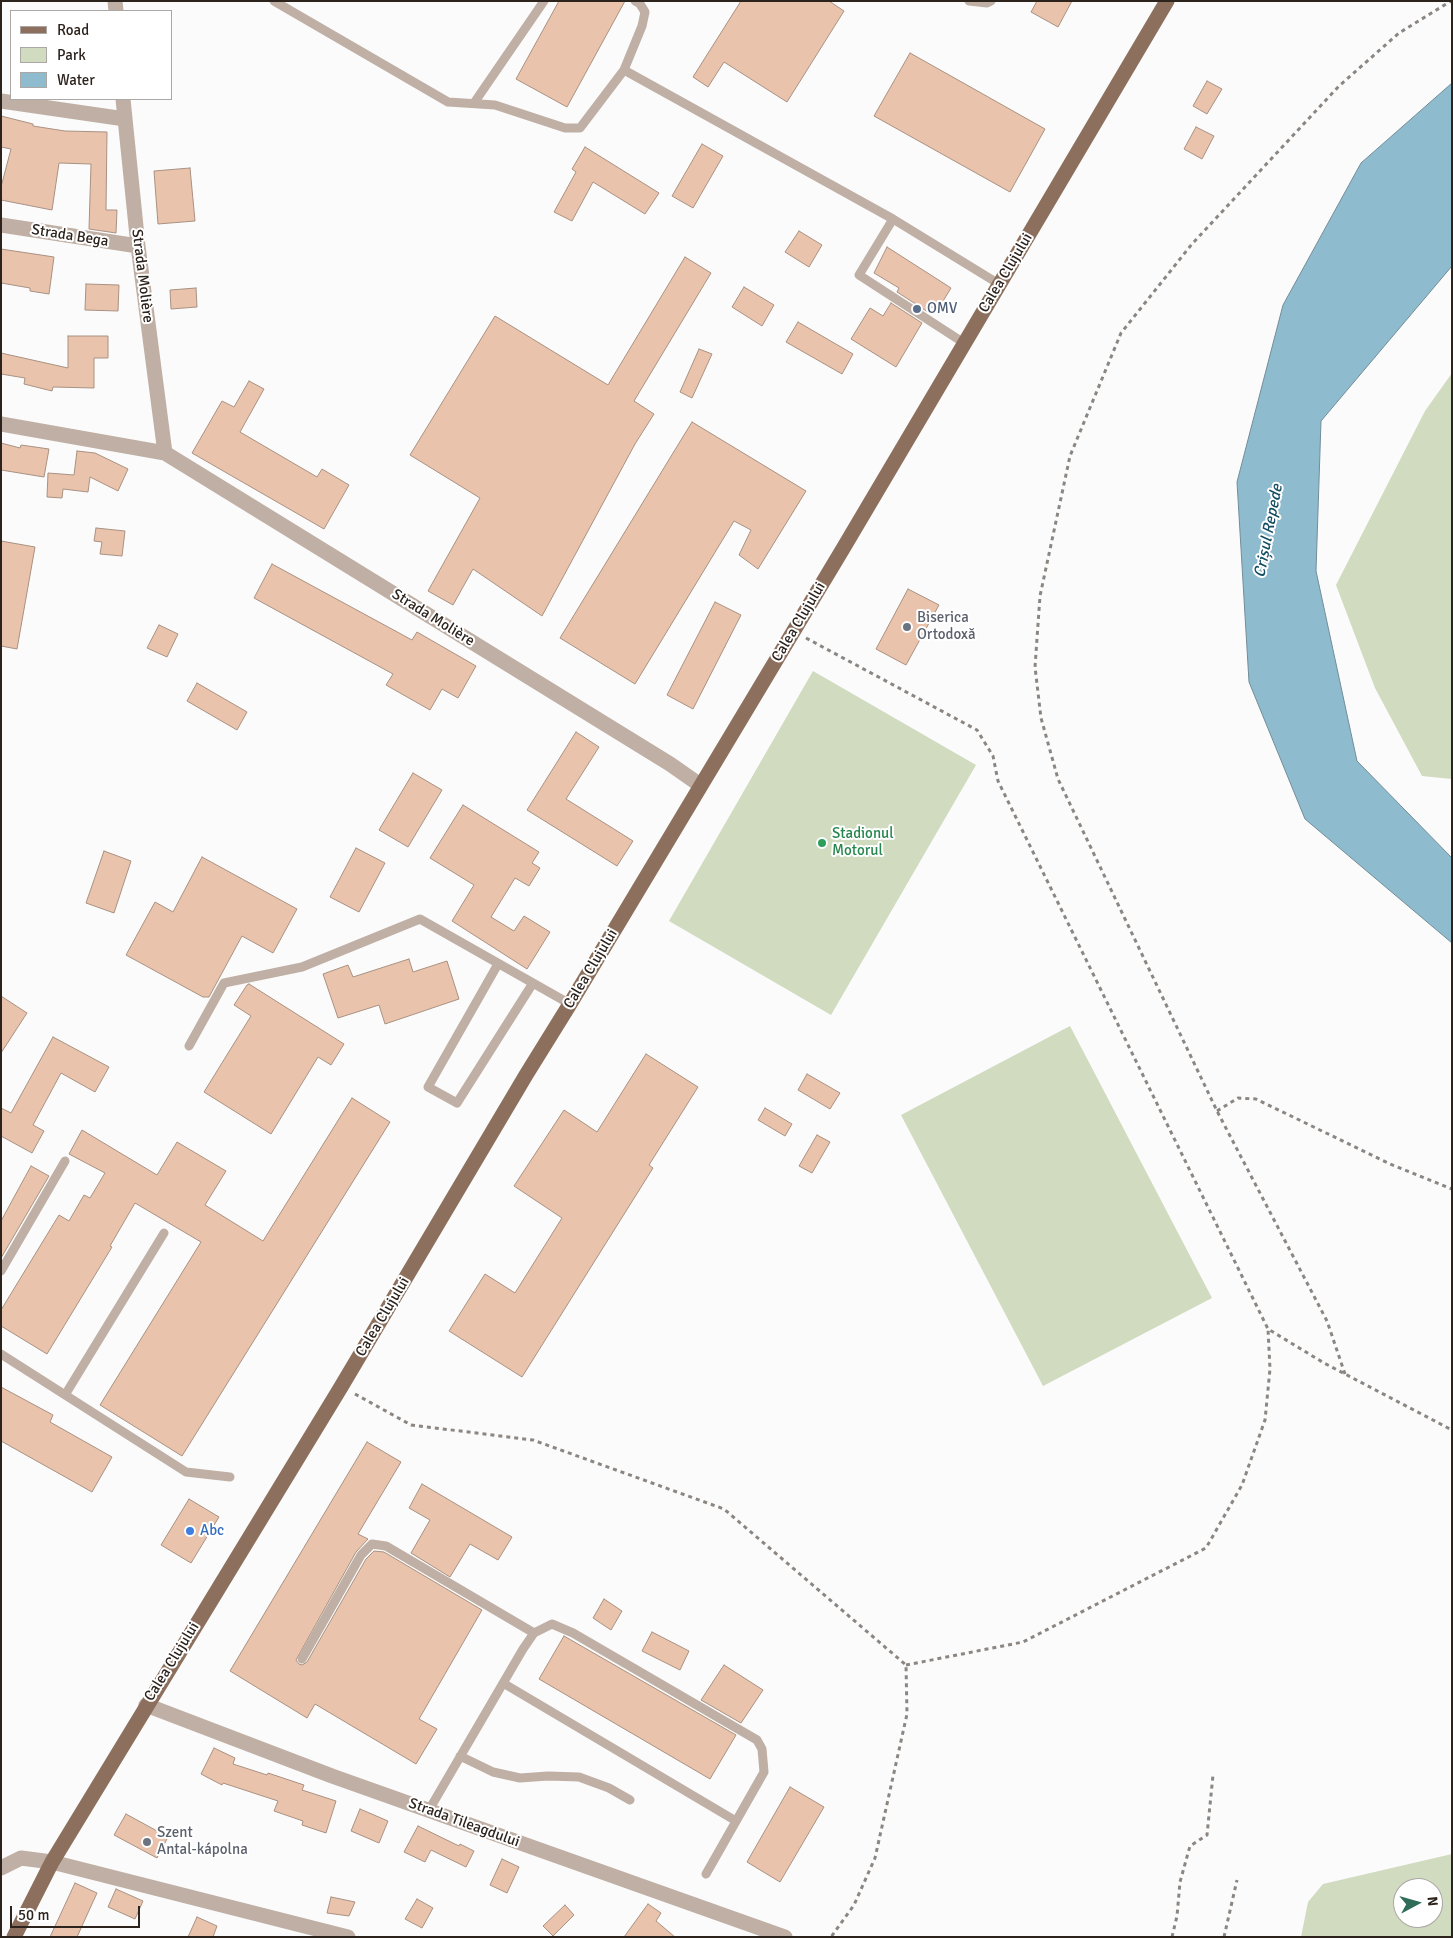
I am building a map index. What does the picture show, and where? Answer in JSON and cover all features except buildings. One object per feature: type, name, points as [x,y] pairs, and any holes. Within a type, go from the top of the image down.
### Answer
[{"type":"main road","name":"Calea Clujului","points":[[14,1937],[52,1862],[146,1704],[341,1387],[1167,1]]},
{"type":"street","name":"Strada Molière","points":[[123,100],[138,246],[165,453]]},
{"type":"street","points":[[1,101],[125,119]]},
{"type":"street","name":"Strada Bega","points":[[1,226],[138,246]]},
{"type":"street","name":"Strada Molière","points":[[1,424],[165,453],[670,764],[700,785]]},
{"type":"street","name":"Strada Tileagdului","points":[[146,1704],[322,1772],[785,1937]]},
{"type":"street","points":[[1,1868],[21,1858],[52,1862],[348,1937]]},
{"type":"lane","points":[[274,1],[448,102],[495,105],[564,128],[580,128],[624,70],[642,26],[645,12],[640,4],[635,1]]},
{"type":"lane","points":[[474,104],[544,1]]},
{"type":"lane","points":[[969,1],[987,3],[991,1]]},
{"type":"lane","points":[[624,70],[893,219],[999,284]]},
{"type":"lane","points":[[893,219],[859,275],[964,343]]},
{"type":"lane","points":[[188,1046],[224,982],[302,967],[420,919],[570,1004]]},
{"type":"lane","points":[[498,964],[428,1087],[457,1103],[533,983]]},
{"type":"lane","points":[[1,1271],[65,1161]]},
{"type":"lane","points":[[65,1395],[164,1233]]},
{"type":"lane","points":[[1,1354],[186,1472],[230,1477]]},
{"type":"lane","points":[[302,1659],[361,1556],[372,1544],[386,1546],[534,1633]]},
{"type":"lane","points":[[428,1810],[534,1633],[552,1624],[573,1633],[757,1740],[762,1749],[764,1772],[706,1874]]},
{"type":"lane","points":[[503,1683],[736,1821]]},
{"type":"lane","points":[[460,1756],[493,1772],[520,1778],[548,1776],[578,1777],[609,1788],[630,1800]]},
{"type":"path","points":[[1345,1374],[1327,1321],[1217,1111],[1058,779],[1041,718],[1035,667],[1040,596],[1070,456],[1121,333],[1192,244],[1339,86],[1398,33],[1451,1]]},
{"type":"path","points":[[793,631],[977,730],[993,756],[998,781],[1268,1329],[1270,1369],[1265,1420],[1242,1485],[1206,1548],[1022,1642],[906,1665]]},
{"type":"path","points":[[1217,1111],[1238,1098],[1256,1099],[1390,1164],[1452,1188]]},
{"type":"path","points":[[1268,1329],[1324,1363],[1452,1430]]},
{"type":"path","points":[[341,1387],[411,1425],[534,1440],[724,1509],[906,1665],[907,1714],[875,1858],[854,1905],[831,1937]]},
{"type":"path","points":[[1172,1937],[1177,1916],[1180,1882],[1190,1846],[1207,1835],[1213,1775]]},
{"type":"path","points":[[1224,1937],[1237,1880]]},
{"type":"green space","points":[[1452,373],[1452,779],[1422,776],[1375,688],[1336,585],[1425,411]]},
{"type":"green space","name":"Stadionul Motorul","points":[[813,671],[976,765],[831,1015],[669,921]]},
{"type":"green space","points":[[1070,1026],[1212,1298],[1043,1386],[901,1115]]},
{"type":"green space","points":[[1452,1854],[1452,1937],[1301,1937],[1308,1902],[1323,1884]]},
{"type":"water","name":"Crișul Repede","points":[[1452,83],[1452,266],[1321,421],[1316,571],[1357,761],[1452,858],[1452,943],[1305,819],[1249,682],[1237,482],[1283,305],[1361,163]]},
{"type":"place","name":"OMV","points":[[917,309]]},
{"type":"place","name":"Biserica Ortodoxă","points":[[907,627]]},
{"type":"place","name":"Stadionul Motorul","points":[[822,843]]},
{"type":"place","name":"Abc","points":[[190,1531]]},
{"type":"place","name":"Szent Antal-kápolna","points":[[147,1842]]}]
